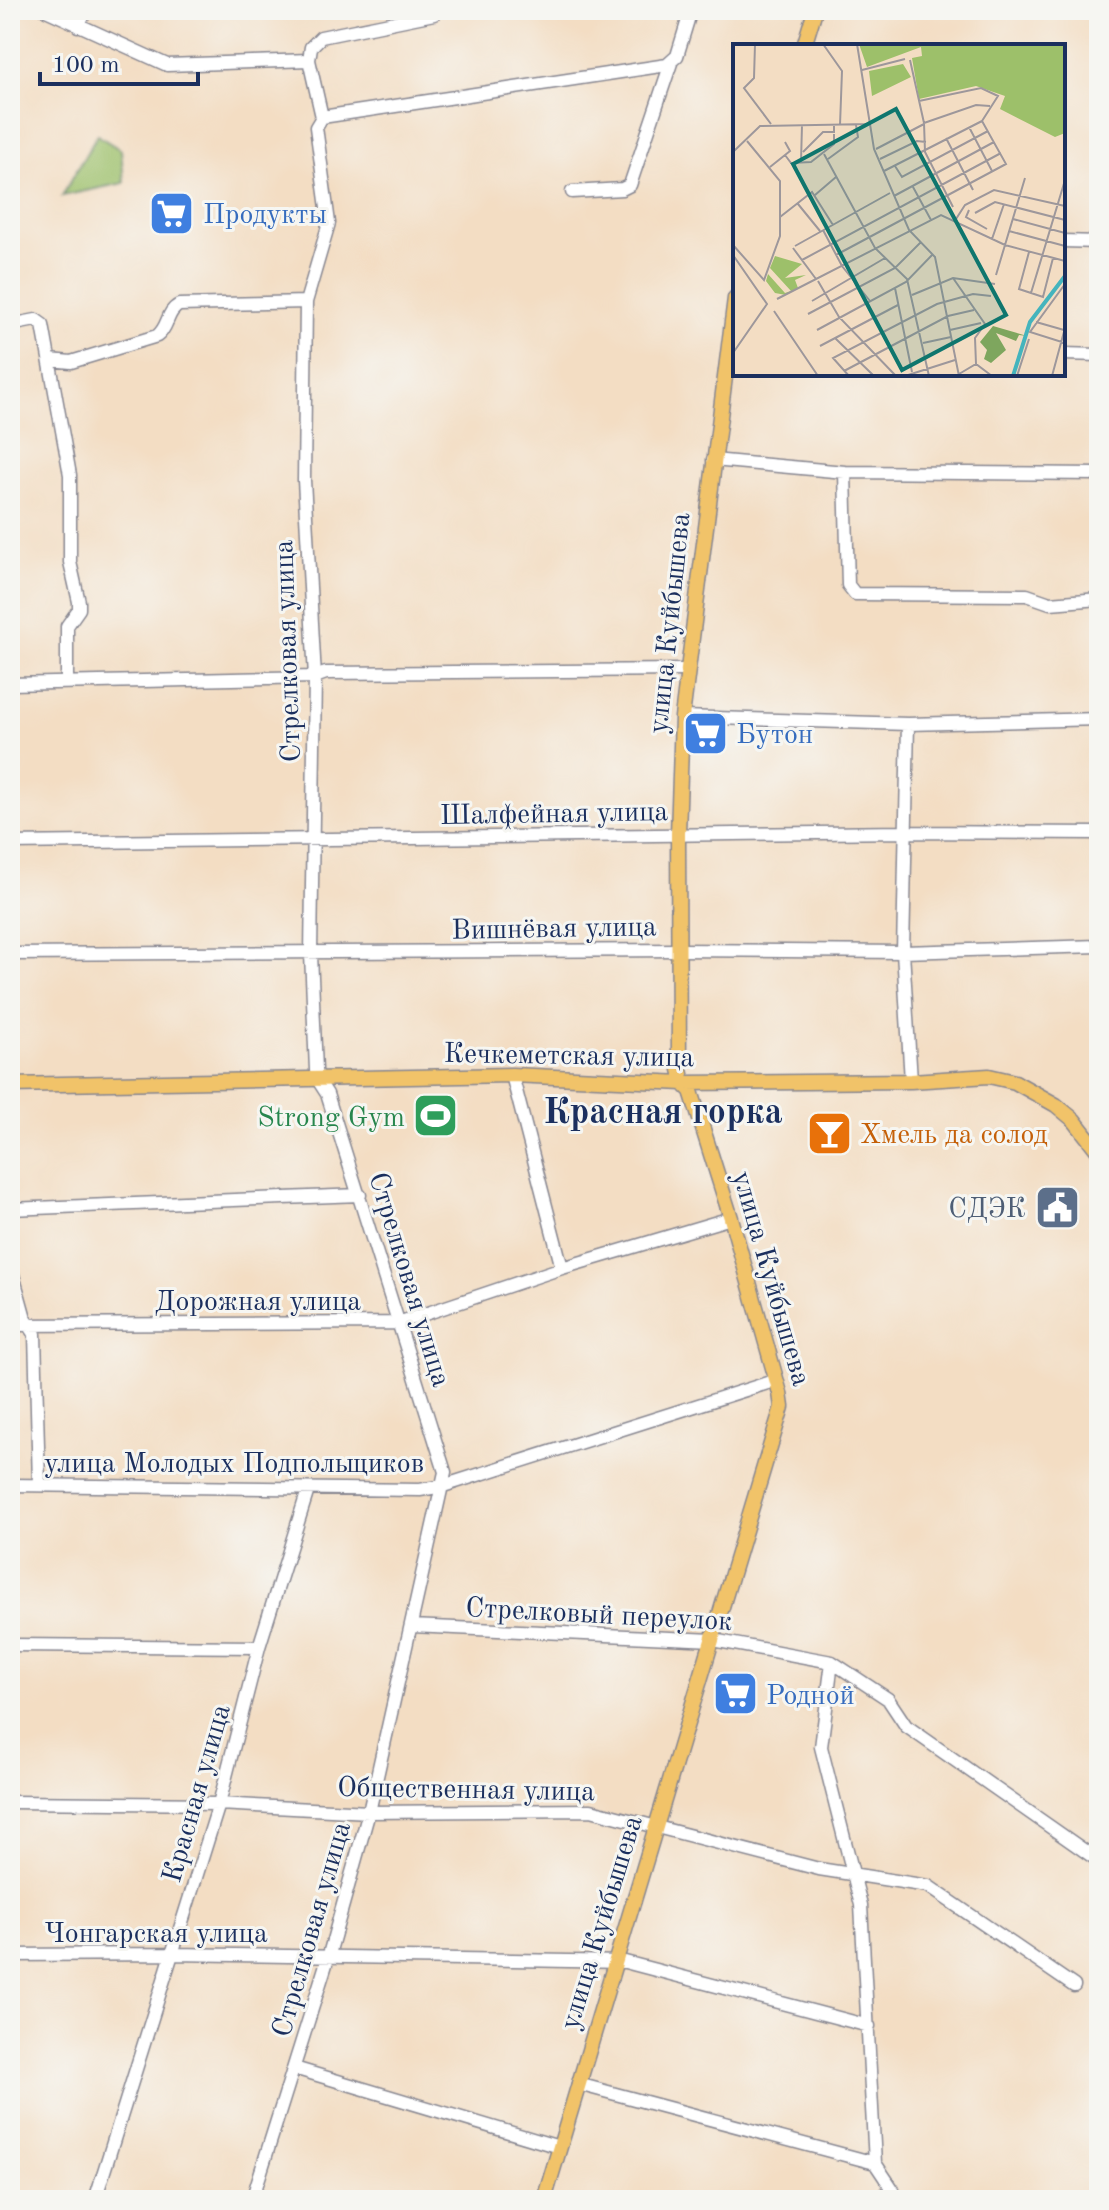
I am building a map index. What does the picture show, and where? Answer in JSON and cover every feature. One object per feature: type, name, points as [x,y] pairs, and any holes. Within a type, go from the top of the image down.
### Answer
[{"type":"main road","points":[[805,44],[815,10]]},
{"type":"main road","name":"улица Куйбышева","points":[[545,2200],[782,1407],[731,1218],[691,1091],[683,1083],[679,1065],[681,950],[678,834],[682,717],[713,460],[732,344]]},
{"type":"main road","name":"Кечкеметская улица","points":[[10,1085],[512,1075],[683,1083],[911,1081],[989,1076],[1015,1082],[1036,1092],[1074,1120],[1099,1152]]},
{"type":"street","points":[[46,10],[167,65],[309,60],[311,47],[321,37],[434,14],[436,10]]},
{"type":"street","points":[[78,26],[86,10]]},
{"type":"street","points":[[572,192],[622,189],[630,185],[691,10]]},
{"type":"street","name":"Стрелковая улица","points":[[252,2200],[328,1958],[369,1812],[445,1472],[360,1195],[327,1094],[318,1080],[311,954],[315,677],[304,480],[306,302],[329,223],[316,127],[322,117],[309,60]]},
{"type":"street","points":[[322,117],[674,60]]},
{"type":"street","points":[[1065,241],[1099,242]]},
{"type":"street","points":[[50,360],[71,362],[157,336],[167,326],[172,310],[179,305],[306,302]]},
{"type":"street","points":[[10,325],[36,320],[43,325],[70,475],[70,562],[79,609],[67,626],[67,683]]},
{"type":"street","points":[[1065,354],[1099,355]]},
{"type":"street","points":[[713,460],[845,472],[1099,474]]},
{"type":"street","points":[[845,472],[848,585],[855,594],[1027,595],[1050,603],[1099,599]]},
{"type":"street","points":[[10,684],[315,677],[326,673],[686,670]]},
{"type":"street","points":[[682,717],[908,724],[1099,719]]},
{"type":"street","points":[[908,724],[903,952],[911,1081]]},
{"type":"street","name":"Шалфейная улица","points":[[10,843],[678,834],[1099,833]]},
{"type":"street","name":"Вишнёвая улица","points":[[10,954],[681,950],[903,952],[1099,946]]},
{"type":"street","points":[[512,1075],[562,1268]]},
{"type":"street","points":[[10,1209],[360,1195]]},
{"type":"street","name":"Дорожная улица","points":[[10,1325],[398,1323],[562,1268],[731,1218]]},
{"type":"street","points":[[10,1264],[29,1325],[35,1334],[39,1485]]},
{"type":"street","name":"улица Молодых Подпольщиков","points":[[10,1485],[420,1490],[443,1486],[777,1380]]},
{"type":"street","name":"Красная улица","points":[[95,2200],[219,1804],[259,1647],[308,1490]]},
{"type":"street","name":"Стрелковый переулок","points":[[412,1626],[713,1640],[832,1662],[888,1699],[906,1726],[1099,1861]]},
{"type":"street","points":[[10,1645],[259,1647]]},
{"type":"street","points":[[832,1662],[821,1747],[861,1905],[875,2163],[893,2190],[875,2200]]},
{"type":"street","name":"Общественная улица","points":[[10,1802],[219,1804],[369,1812],[591,1810],[819,1869],[928,1886],[1074,1986]]},
{"type":"street","name":"Чонгарская улица","points":[[10,1955],[174,1954],[625,1962],[869,2026]]},
{"type":"street","points":[[294,2068],[559,2147]]},
{"type":"street","points":[[578,2084],[875,2163]]},
{"type":"green space","points":[[97,135],[121,150],[124,183],[62,196]]},
{"type":"place","name":"Продукты","points":[[172,213]]},
{"type":"place","name":"Бутон","points":[[705,733]]},
{"type":"place","name":"Strong Gym","points":[[436,1116]]},
{"type":"place","name":"Хмель да солод","points":[[829,1133]]},
{"type":"place","name":"СДЭК","points":[[1057,1207]]},
{"type":"place","name":"Родной","points":[[735,1694]]},
{"type":"district","name":"Красная горка","points":[[663,1110]]}]
